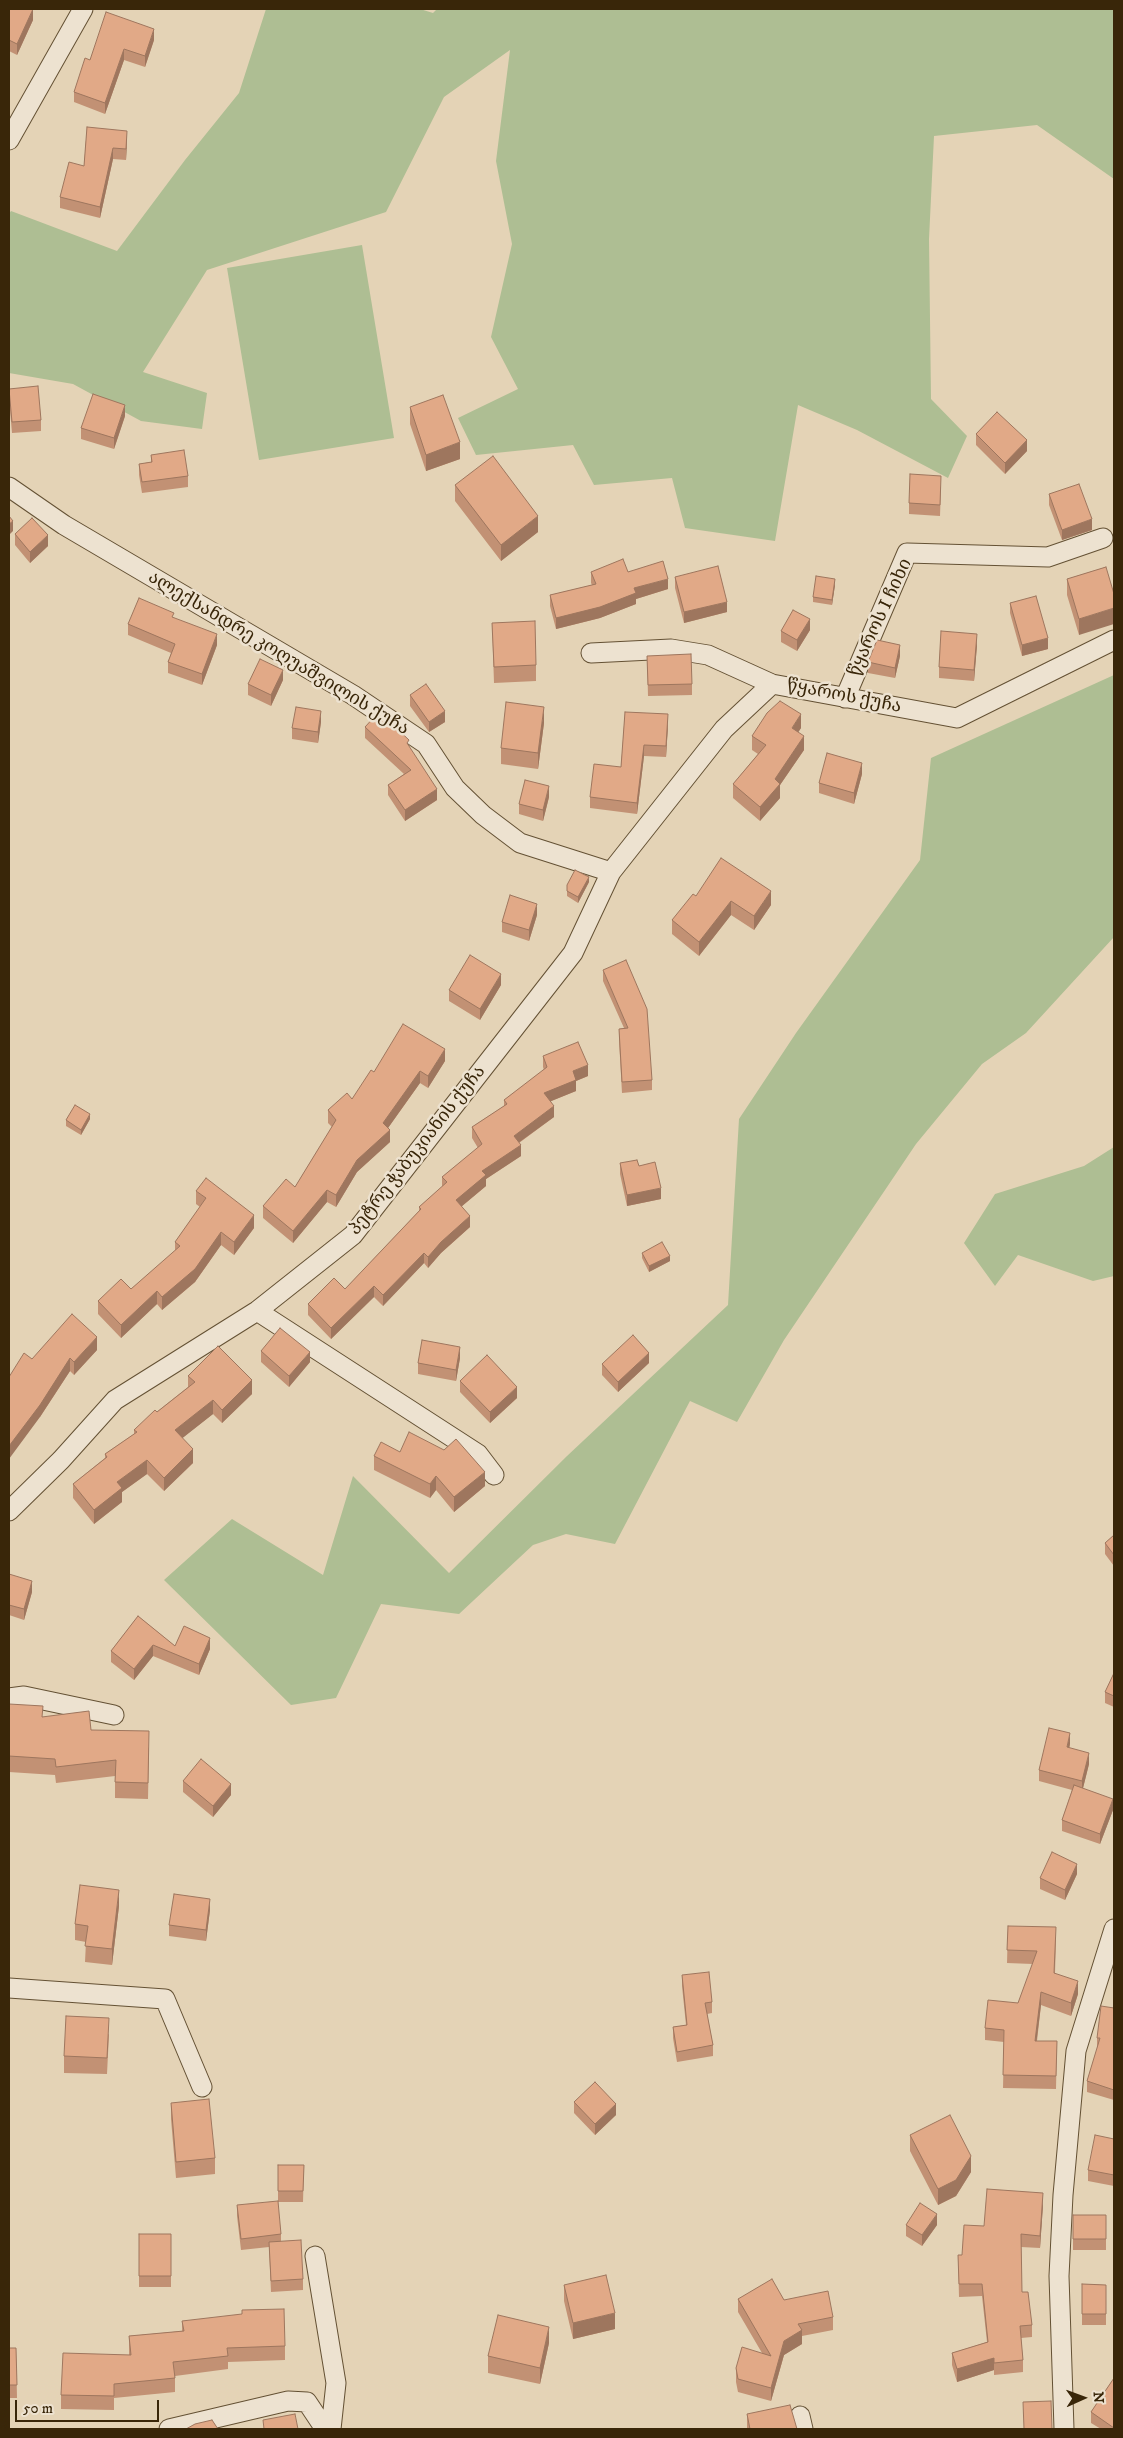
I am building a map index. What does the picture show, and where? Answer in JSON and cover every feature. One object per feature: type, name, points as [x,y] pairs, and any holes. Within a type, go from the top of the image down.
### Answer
[{"type":"street","points":[[9,140],[83,9]]},
{"type":"street","name":"ალექსანდრე კოღუაშვილის ქუჩა","points":[[9,487],[64,525],[353,694],[426,744],[455,788],[483,815],[520,843],[611,872]]},
{"type":"street","name":"წყაროს I ჩიხი","points":[[845,698],[907,553],[1048,557],[1103,538]]},
{"type":"street","name":"წყაროს ქუჩა","points":[[611,872],[724,729],[772,684],[957,718],[1114,640]]},
{"type":"street","points":[[591,653],[671,649],[689,652],[708,656],[772,684]]},
{"type":"street","name":"პეტრე ჭაბუკიანის ქუჩა","points":[[9,1512],[61,1460],[115,1400],[258,1311],[354,1235],[574,953],[611,872]]},
{"type":"street","points":[[258,1311],[478,1454],[494,1475]]},
{"type":"street","points":[[9,1698],[24,1696],[114,1714]]},
{"type":"street","points":[[1064,2429],[1059,2276],[1063,2195],[1076,2051],[1114,1929]]},
{"type":"street","points":[[9,1988],[165,1999],[202,2087]]},
{"type":"street","points":[[315,2256],[336,2383],[331,2429]]},
{"type":"street","points":[[169,2429],[288,2401],[307,2402],[325,2429]]},
{"type":"green space","points":[[266,9],[420,9],[433,13],[437,9],[1114,9],[1114,179],[1037,125],[934,136],[929,239],[931,399],[967,436],[948,478],[857,430],[798,405],[775,541],[685,528],[672,478],[594,485],[573,445],[476,455],[458,418],[518,389],[491,337],[512,244],[496,161],[510,50],[444,97],[386,212],[207,270],[143,372],[207,393],[202,429],[141,421],[73,384],[9,373],[9,214],[11,211],[117,251],[185,160],[239,93]]},
{"type":"green space","points":[[362,245],[394,438],[259,460],[227,268]]},
{"type":"green space","points":[[1114,675],[1114,937],[1026,1033],[982,1064],[916,1144],[784,1340],[737,1422],[690,1401],[615,1544],[566,1534],[533,1545],[459,1614],[381,1604],[336,1698],[291,1705],[164,1580],[232,1519],[323,1575],[353,1476],[449,1573],[567,1456],[728,1305],[739,1119],[796,1033],[920,860],[931,758]]},
{"type":"green space","points":[[1114,1147],[1114,1276],[1093,1281],[1018,1255],[995,1286],[964,1243],[995,1194],[1084,1166]]},
{"type":"building","points":[[9,9],[33,9],[17,44],[9,40]]},
{"type":"building","points":[[106,12],[154,29],[145,56],[124,49],[105,103],[74,92],[85,58],[90,60]]},
{"type":"building","points":[[87,127],[127,131],[126,149],[113,148],[100,207],[60,197],[69,162],[84,166]]},
{"type":"building","points":[[38,386],[41,420],[12,422],[9,389]]},
{"type":"building","points":[[93,394],[125,405],[114,438],[81,428]]},
{"type":"building","points":[[443,395],[460,442],[426,455],[410,407]]},
{"type":"building","points":[[997,412],[1027,440],[1005,463],[976,434]]},
{"type":"building","points":[[184,450],[188,476],[142,482],[139,464],[152,462],[151,455]]},
{"type":"building","points":[[493,456],[538,516],[501,545],[455,485]]},
{"type":"building","points":[[910,474],[941,476],[940,505],[909,503]]},
{"type":"building","points":[[1079,484],[1092,519],[1062,530],[1049,494]]},
{"type":"building","points":[[9,516],[13,521],[9,524]]},
{"type":"building","points":[[32,518],[48,535],[30,552],[15,534]]},
{"type":"building","points":[[623,559],[628,572],[663,561],[668,579],[634,588],[636,593],[600,607],[556,618],[550,595],[596,584],[591,572]]},
{"type":"building","points":[[718,566],[727,602],[684,612],[675,577]]},
{"type":"building","points":[[1106,567],[1114,594],[1114,608],[1079,619],[1067,579]]},
{"type":"building","points":[[816,576],[835,579],[832,600],[813,597]]},
{"type":"building","points":[[1036,596],[1048,638],[1022,645],[1010,603]]},
{"type":"building","points":[[139,598],[174,613],[172,617],[217,634],[202,674],[168,662],[175,644],[128,624]]},
{"type":"building","points":[[793,610],[810,619],[797,640],[781,631]]},
{"type":"building","points":[[535,621],[536,665],[494,667],[492,623]]},
{"type":"building","points":[[941,631],[977,634],[974,670],[939,667]]},
{"type":"building","points":[[877,640],[900,645],[895,668],[868,662]]},
{"type":"building","points":[[691,654],[692,684],[648,685],[647,656]]},
{"type":"building","points":[[260,659],[283,670],[271,695],[248,684]]},
{"type":"building","points":[[426,684],[445,711],[429,722],[410,695]]},
{"type":"building","points":[[780,701],[801,714],[792,728],[804,736],[775,779],[780,784],[760,807],[733,784],[766,745],[752,736],[767,713]]},
{"type":"building","points":[[506,702],[544,707],[538,753],[501,748]]},
{"type":"building","points":[[296,707],[321,711],[318,732],[292,728]]},
{"type":"building","points":[[625,712],[668,714],[666,746],[644,745],[637,803],[590,797],[594,764],[621,767]]},
{"type":"building","points":[[377,714],[391,723],[409,740],[407,743],[437,789],[405,810],[388,785],[411,770],[365,727]]},
{"type":"building","points":[[827,753],[862,763],[854,793],[819,783]]},
{"type":"building","points":[[525,780],[549,786],[543,810],[519,804]]},
{"type":"building","points":[[721,858],[771,891],[754,916],[731,901],[699,942],[672,920],[693,894],[696,896]]},
{"type":"building","points":[[575,870],[589,877],[578,897],[567,891],[567,885]]},
{"type":"building","points":[[510,895],[537,904],[529,930],[502,922]]},
{"type":"building","points":[[470,955],[501,974],[480,1009],[449,990]]},
{"type":"building","points":[[626,960],[647,1009],[652,1080],[622,1082],[619,1029],[628,1028],[603,970]]},
{"type":"building","points":[[403,1024],[445,1049],[428,1076],[420,1071],[383,1123],[390,1130],[357,1160],[336,1195],[327,1190],[293,1231],[263,1206],[286,1179],[295,1187],[336,1120],[328,1110],[347,1093],[352,1099],[371,1070],[374,1072]]},
{"type":"building","points":[[578,1042],[588,1065],[573,1071],[576,1080],[544,1093],[554,1106],[514,1136],[521,1145],[482,1171],[486,1175],[456,1200],[470,1216],[441,1242],[428,1257],[424,1253],[383,1295],[374,1286],[331,1328],[308,1304],[334,1278],[345,1289],[421,1209],[419,1207],[447,1182],[442,1177],[482,1144],[472,1127],[507,1104],[504,1100],[547,1067],[543,1056]]},
{"type":"building","points":[[75,1105],[90,1114],[81,1130],[66,1120]]},
{"type":"building","points":[[637,1160],[639,1166],[655,1162],[661,1188],[627,1195],[620,1163]]},
{"type":"building","points":[[206,1178],[254,1215],[234,1242],[221,1232],[195,1269],[162,1297],[157,1291],[121,1325],[98,1301],[121,1279],[131,1289],[180,1246],[175,1242],[206,1198],[196,1191]]},
{"type":"building","points":[[662,1242],[670,1256],[649,1266],[642,1253]]},
{"type":"building","points":[[72,1314],[97,1337],[74,1362],[70,1358],[40,1405],[9,1446],[9,1377],[24,1353],[32,1359]]},
{"type":"building","points":[[280,1328],[310,1352],[289,1376],[261,1351]]},
{"type":"building","points":[[633,1335],[649,1353],[618,1382],[602,1364]]},
{"type":"building","points":[[422,1340],[460,1347],[456,1370],[418,1363]]},
{"type":"building","points":[[218,1346],[252,1380],[222,1410],[213,1400],[175,1430],[193,1449],[164,1478],[147,1460],[117,1482],[122,1488],[94,1510],[73,1484],[107,1457],[105,1454],[137,1432],[134,1430],[155,1410],[157,1412],[195,1382],[188,1376]]},
{"type":"building","points":[[487,1355],[517,1387],[490,1412],[460,1381]]},
{"type":"building","points":[[409,1432],[444,1450],[456,1439],[485,1472],[454,1497],[436,1476],[430,1484],[374,1456],[381,1442],[400,1452]]},
{"type":"building","points":[[1114,1535],[1114,1555],[1105,1543]]},
{"type":"building","points":[[9,1574],[32,1581],[24,1609],[9,1605]]},
{"type":"building","points":[[138,1616],[175,1646],[184,1626],[210,1638],[199,1664],[153,1645],[134,1669],[111,1651]]},
{"type":"building","points":[[1114,1673],[1114,1696],[1105,1692]]},
{"type":"building","points":[[9,1704],[43,1706],[42,1717],[89,1711],[91,1730],[149,1731],[148,1783],[115,1782],[116,1760],[56,1767],[55,1759],[9,1756]]},
{"type":"building","points":[[1049,1728],[1070,1733],[1067,1747],[1089,1753],[1082,1781],[1039,1770]]},
{"type":"building","points":[[201,1759],[231,1784],[213,1806],[183,1781]]},
{"type":"building","points":[[1074,1785],[1113,1799],[1100,1834],[1062,1820]]},
{"type":"building","points":[[1052,1852],[1077,1864],[1065,1890],[1040,1878]]},
{"type":"building","points":[[80,1885],[119,1890],[112,1949],[85,1946],[88,1926],[75,1924]]},
{"type":"building","points":[[174,1894],[210,1899],[206,1930],[169,1925]]},
{"type":"building","points":[[1008,1926],[1056,1927],[1054,1973],[1078,1981],[1071,2003],[1041,1992],[1035,2041],[1057,2041],[1056,2076],[1003,2075],[1004,2030],[985,2028],[988,2000],[1018,2003],[1037,1951],[1007,1950]]},
{"type":"building","points":[[709,1972],[712,2002],[705,2003],[713,2045],[677,2052],[673,2027],[687,2025],[682,1975]]},
{"type":"building","points":[[1101,2006],[1114,2008],[1114,2090],[1087,2081],[1100,2038],[1097,2038]]},
{"type":"building","points":[[66,2016],[109,2018],[107,2058],[64,2056]]},
{"type":"building","points":[[595,2082],[616,2104],[595,2124],[574,2102]]},
{"type":"building","points":[[209,2099],[215,2158],[176,2162],[171,2103]]},
{"type":"building","points":[[950,2115],[971,2156],[956,2180],[938,2189],[910,2135]]},
{"type":"building","points":[[1095,2135],[1114,2139],[1114,2175],[1088,2170]]},
{"type":"building","points":[[278,2165],[304,2165],[303,2191],[278,2191]]},
{"type":"building","points":[[987,2189],[1043,2193],[1040,2236],[1021,2234],[1022,2292],[1028,2292],[1032,2325],[1020,2326],[1023,2360],[994,2363],[994,2358],[957,2369],[952,2353],[988,2342],[982,2284],[959,2284],[958,2255],[962,2255],[964,2225],[984,2226]]},
{"type":"building","points":[[278,2201],[281,2234],[241,2239],[237,2205]]},
{"type":"building","points":[[920,2203],[937,2214],[922,2235],[906,2225]]},
{"type":"building","points":[[1073,2215],[1106,2215],[1106,2239],[1073,2239]]},
{"type":"building","points":[[139,2234],[171,2234],[171,2276],[139,2276]]},
{"type":"building","points":[[301,2240],[303,2279],[271,2281],[269,2242]]},
{"type":"building","points":[[606,2275],[615,2313],[573,2323],[564,2285]]},
{"type":"building","points":[[772,2279],[784,2300],[828,2291],[833,2317],[798,2324],[802,2330],[784,2341],[771,2388],[738,2379],[736,2368],[742,2347],[771,2356],[738,2299]]},
{"type":"building","points":[[1082,2284],[1106,2285],[1106,2314],[1082,2314]]},
{"type":"building","points":[[284,2309],[285,2346],[227,2348],[228,2356],[173,2362],[175,2378],[114,2384],[114,2396],[61,2395],[63,2353],[131,2355],[129,2336],[184,2331],[182,2321],[242,2314],[242,2310]]},
{"type":"building","points":[[498,2315],[549,2327],[540,2368],[488,2356]]},
{"type":"building","points":[[9,2348],[16,2348],[17,2385],[9,2385]]},
{"type":"building","points":[[1114,2378],[1114,2428],[1091,2412]]},
{"type":"building","points":[[1051,2401],[1052,2429],[1024,2429],[1023,2402]]},
{"type":"building","points":[[790,2405],[797,2429],[750,2429],[747,2414]]},
{"type":"building","points":[[295,2414],[298,2429],[264,2429],[263,2420]]},
{"type":"building","points":[[212,2420],[218,2429],[186,2429],[195,2424]]}]
